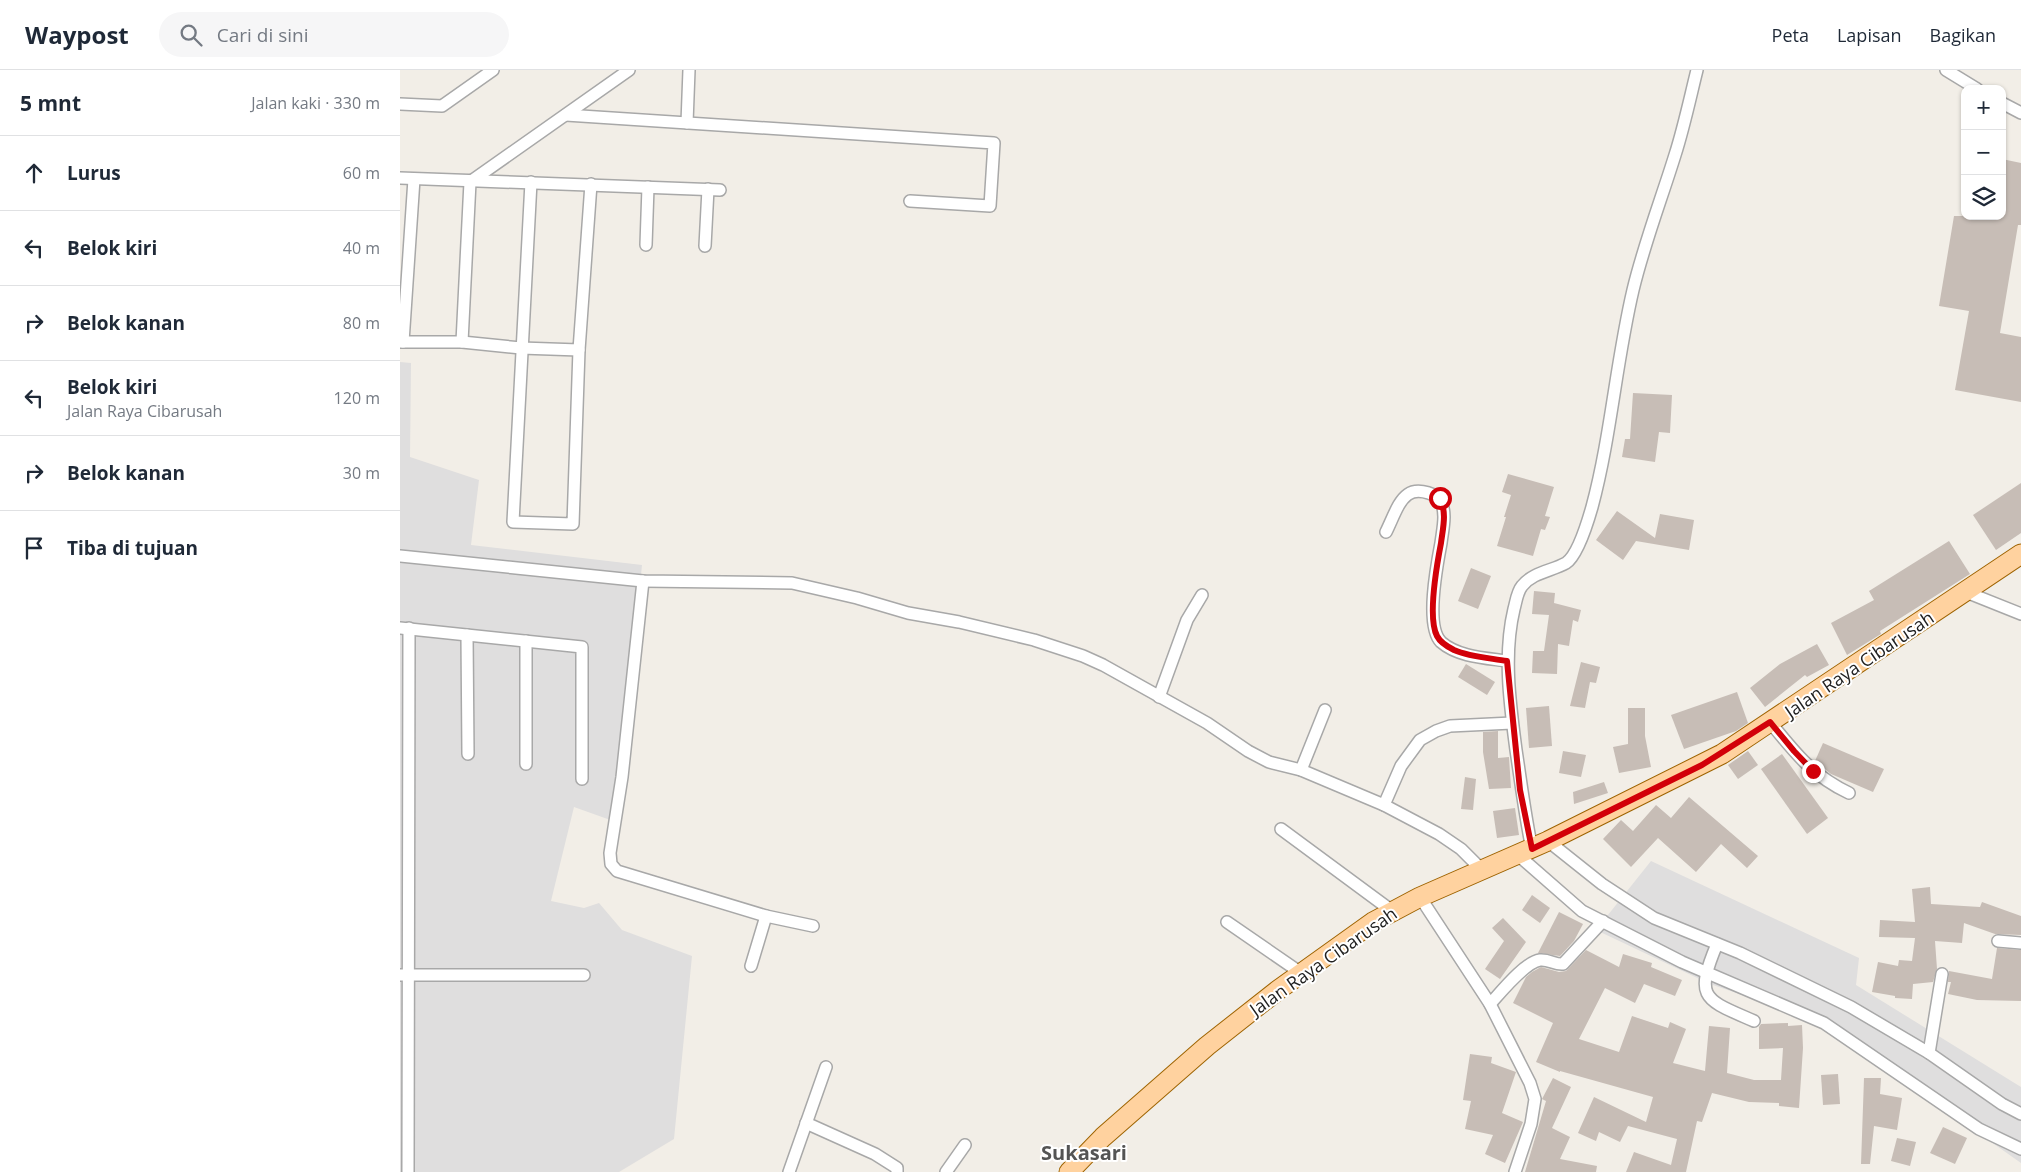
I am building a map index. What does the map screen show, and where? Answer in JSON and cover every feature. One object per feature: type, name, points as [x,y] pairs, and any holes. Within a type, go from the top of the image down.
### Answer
[{"type":"main road","name":"Jalan Raya Cibarusah","points":[[1069,1172],[1103,1137],[1153,1091],[1207,1046],[1301,973],[1372,922],[1420,897],[1533,848],[1702,765],[1770,722],[2021,554]]},
{"type":"street","points":[[400,104],[442,106],[493,70]]},
{"type":"street","points":[[470,182],[630,70]]},
{"type":"street","points":[[687,123],[689,70]]},
{"type":"street","points":[[1697,70],[1676,154],[1646,242],[1633,290],[1621,344],[1614,397],[1600,473],[1589,517],[1574,556],[1567,562],[1534,576],[1522,586],[1512,620],[1507,661],[1512,723],[1520,790],[1533,848],[1582,910],[1682,962],[1824,1023],[1979,1129],[2021,1149]]},
{"type":"street","points":[[1946,70],[1970,85]]},
{"type":"street","points":[[2006,104],[2021,113]]},
{"type":"street","points":[[566,115],[994,143],[990,206],[910,202]]},
{"type":"street","points":[[400,178],[720,190]]},
{"type":"street","points":[[414,179],[402,342],[462,342],[521,348],[579,350]]},
{"type":"street","points":[[462,342],[470,182]]},
{"type":"street","points":[[530,182],[513,522],[573,524],[579,350],[591,184]]},
{"type":"street","points":[[646,245],[648,187]]},
{"type":"street","points":[[705,246],[708,189]]},
{"type":"street","points":[[1386,532],[1408,493],[1424,490],[1440,498],[1444,507],[1445,519],[1435,579],[1434,618],[1436,634],[1441,641],[1453,650],[1507,661]]},
{"type":"street","points":[[400,556],[643,581],[792,583],[822,589],[908,613],[959,622],[1034,640],[1083,656],[1207,723],[1248,751],[1270,762],[1301,770],[1384,806],[1439,834],[1462,849],[1482,870]]},
{"type":"street","points":[[643,581],[622,777],[610,853],[611,864],[618,870],[766,916],[813,926]]},
{"type":"street","points":[[1966,592],[2021,614]]},
{"type":"street","points":[[1159,696],[1188,620],[1202,595]]},
{"type":"street","points":[[405,1165],[404,628],[582,647],[582,779]]},
{"type":"street","points":[[467,635],[468,754]]},
{"type":"street","points":[[526,641],[526,764]]},
{"type":"street","points":[[1301,770],[1325,710]]},
{"type":"street","points":[[1770,722],[1794,751],[1823,780],[1849,793]]},
{"type":"street","points":[[1384,806],[1401,766],[1420,740],[1436,730],[1450,726],[1512,723]]},
{"type":"street","points":[[1281,829],[1392,911]]},
{"type":"street","points":[[1533,848],[1602,884],[1654,918],[1717,944],[1851,1007],[1929,1053],[2002,1104],[2021,1114]]},
{"type":"street","points":[[1420,897],[1490,1004],[1526,1072],[1535,1099],[1532,1124],[1515,1172]]},
{"type":"street","points":[[751,966],[766,916]]},
{"type":"street","points":[[1490,1004],[1531,963],[1547,960],[1558,965],[1563,964],[1603,921]]},
{"type":"street","points":[[1227,922],[1301,973]]},
{"type":"street","points":[[1998,940],[2021,943]]},
{"type":"street","points":[[1717,944],[1706,972],[1705,986],[1709,997],[1722,1008],[1754,1022]]},
{"type":"street","points":[[1929,1053],[1942,974]]},
{"type":"street","points":[[404,975],[584,975]]},
{"type":"street","points":[[789,1172],[826,1067]]},
{"type":"street","points":[[806,1123],[875,1154],[897,1168],[897,1172]]},
{"type":"street","points":[[946,1172],[965,1145]]},
{"type":"shaded area","points":[[400,362],[411,363],[410,457],[479,480],[471,545],[642,565],[616,822],[574,807],[551,901],[584,908],[599,903],[622,930],[692,956],[674,1139],[619,1172],[400,1172]]},
{"type":"shaded area","points":[[1651,861],[1859,958],[1856,985],[2021,1087],[2021,1163],[1819,1021],[1710,984],[1596,930]]},
{"type":"building","points":[[2006,160],[2021,163],[2021,225],[2018,225],[2000,333],[2021,337],[2021,402],[1955,390],[1969,311],[1939,306],[1954,216],[1961,216],[1961,220],[2006,220]]},
{"type":"building","points":[[1633,393],[1672,395],[1670,433],[1659,432],[1655,462],[1622,457],[1625,439],[1630,439]]},
{"type":"building","points":[[1508,474],[1554,487],[1545,516],[1550,517],[1545,530],[1541,529],[1533,556],[1497,546],[1511,495],[1502,492]]},
{"type":"building","points":[[2021,483],[2021,533],[1996,550],[1973,515]]},
{"type":"building","points":[[1617,511],[1655,538],[1660,514],[1694,520],[1689,550],[1636,541],[1623,560],[1596,540]]},
{"type":"building","points":[[1949,541],[1970,574],[1880,631],[1881,634],[1847,655],[1831,623],[1874,600],[1869,591]]},
{"type":"building","points":[[1471,568],[1491,576],[1478,609],[1458,601]]},
{"type":"building","points":[[1534,591],[1555,593],[1554,603],[1581,610],[1578,622],[1573,620],[1569,646],[1558,644],[1557,674],[1532,673],[1533,651],[1544,651],[1549,615],[1532,614]]},
{"type":"building","points":[[1817,644],[1829,665],[1807,677],[1805,675],[1765,707],[1750,688],[1780,664]]},
{"type":"building","points":[[1581,662],[1600,667],[1596,683],[1590,682],[1585,708],[1570,706]]},
{"type":"building","points":[[1466,664],[1495,682],[1487,695],[1458,677]]},
{"type":"building","points":[[1737,692],[1748,723],[1736,731],[1684,749],[1671,715]]},
{"type":"building","points":[[1549,706],[1552,746],[1529,748],[1526,708]]},
{"type":"building","points":[[1628,708],[1645,708],[1645,736],[1651,767],[1619,773],[1613,747],[1628,744]]},
{"type":"building","points":[[1498,731],[1498,758],[1509,757],[1511,788],[1489,789],[1483,752],[1483,732]]},
{"type":"building","points":[[1823,743],[1884,769],[1873,792],[1831,774],[1815,761]]},
{"type":"building","points":[[1563,751],[1586,755],[1581,777],[1559,773]]},
{"type":"building","points":[[1748,751],[1758,765],[1738,779],[1728,765]]},
{"type":"building","points":[[1782,754],[1828,818],[1807,834],[1761,769]]},
{"type":"building","points":[[1465,777],[1476,779],[1473,810],[1461,809]]},
{"type":"building","points":[[1604,782],[1608,793],[1574,804],[1573,792]]},
{"type":"building","points":[[1689,797],[1758,856],[1747,868],[1721,844],[1696,872],[1658,838],[1631,867],[1603,839],[1621,820],[1633,831],[1656,805],[1671,818]]},
{"type":"building","points":[[1515,808],[1519,835],[1497,838],[1493,811]]},
{"type":"building","points":[[1930,887],[1931,904],[1980,907],[1982,902],[2021,916],[2021,935],[1995,934],[1964,923],[1962,943],[1935,941],[1937,969],[1933,982],[1913,984],[1912,999],[1895,998],[1895,996],[1872,992],[1878,962],[1898,966],[1899,960],[1912,961],[1915,938],[1879,937],[1880,920],[1915,922],[1912,889]]},
{"type":"building","points":[[1532,895],[1550,908],[1540,923],[1522,910]]},
{"type":"building","points":[[1559,912],[1583,924],[1574,941],[1560,956],[1538,953]]},
{"type":"building","points":[[1503,918],[1526,942],[1500,979],[1485,969],[1504,941],[1492,928]]},
{"type":"building","points":[[1997,948],[2021,950],[2021,1001],[1977,1000],[1948,994],[1951,982],[1948,982],[1949,971],[1992,979]]},
{"type":"building","points":[[1586,950],[1619,967],[1623,954],[1652,963],[1651,967],[1682,980],[1675,996],[1644,984],[1635,1003],[1605,988],[1579,1039],[1619,1052],[1632,1016],[1668,1028],[1670,1022],[1686,1029],[1673,1063],[1705,1071],[1709,1026],[1730,1028],[1727,1073],[1754,1080],[1781,1080],[1783,1048],[1759,1049],[1759,1027],[1761,1024],[1788,1023],[1788,1026],[1802,1025],[1803,1048],[1799,1108],[1779,1106],[1779,1103],[1749,1102],[1712,1093],[1702,1122],[1697,1121],[1686,1172],[1626,1172],[1634,1152],[1671,1165],[1677,1139],[1628,1126],[1620,1142],[1599,1132],[1596,1141],[1578,1133],[1594,1097],[1646,1122],[1653,1097],[1560,1072],[1536,1062],[1553,1023],[1513,1003],[1526,977],[1532,972],[1541,967],[1559,972],[1566,971]]},
{"type":"building","points":[[1470,1054],[1492,1057],[1491,1063],[1516,1072],[1502,1113],[1523,1122],[1505,1163],[1485,1154],[1493,1135],[1465,1129],[1471,1101],[1463,1100]]},
{"type":"building","points":[[1838,1074],[1840,1104],[1823,1105],[1821,1075]]},
{"type":"building","points":[[1553,1078],[1571,1087],[1552,1128],[1570,1137],[1560,1159],[1597,1166],[1596,1172],[1525,1172],[1546,1101],[1542,1099]]},
{"type":"building","points":[[1864,1078],[1881,1078],[1880,1094],[1902,1098],[1897,1130],[1874,1126],[1870,1164],[1861,1164]]},
{"type":"building","points":[[1943,1127],[1967,1138],[1955,1164],[1930,1153]]},
{"type":"building","points":[[1897,1138],[1916,1142],[1910,1166],[1891,1161]]},
{"type":"district","name":"Sukasari","points":[[1084,1152]]},
{"type":"route","points":[[1440,498],[1444,507],[1445,519],[1435,579],[1434,618],[1436,634],[1441,641],[1453,650],[1507,661],[1520,790],[1532,849],[1702,765],[1770,722],[1813,771]]}]
